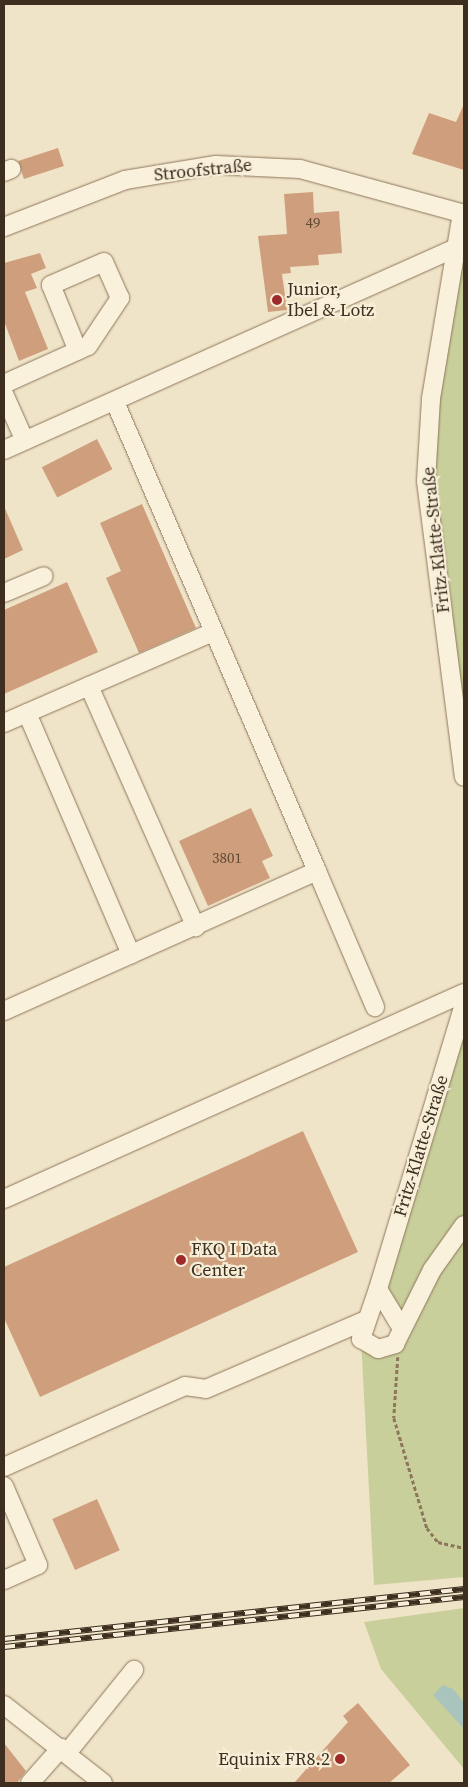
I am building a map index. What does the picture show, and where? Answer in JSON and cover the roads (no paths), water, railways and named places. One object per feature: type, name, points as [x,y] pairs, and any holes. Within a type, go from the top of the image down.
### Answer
[{"type":"street","name":"Stroofstraße","points":[[4,227],[125,180],[216,165],[300,169],[463,213]]},
{"type":"street","name":"Fritz-Klatte-Straße","points":[[463,213],[431,399],[426,481],[464,777]]},
{"type":"street","points":[[4,450],[456,248]]},
{"type":"street","points":[[4,384],[78,351],[88,346],[120,298],[104,262],[51,285],[78,351]]},
{"type":"street","points":[[4,394],[25,441]]},
{"type":"street","points":[[115,402],[374,1007]]},
{"type":"street","points":[[4,593],[44,576]]},
{"type":"street","points":[[4,723],[213,632]]},
{"type":"street","points":[[89,686],[196,926]]},
{"type":"street","points":[[27,713],[131,955]]},
{"type":"street","points":[[4,1011],[317,872]]},
{"type":"street","points":[[4,1199],[464,993]]},
{"type":"street","name":"Fritz-Klatte-Straße","points":[[401,1327],[395,1344],[378,1349],[361,1339],[378,1289],[464,1004]]},
{"type":"street","points":[[401,1327],[432,1270],[464,1224]]},
{"type":"street","points":[[378,1289],[401,1327]]},
{"type":"street","points":[[4,1467],[185,1386],[206,1389],[366,1320]]},
{"type":"street","points":[[4,1486],[38,1565],[4,1580]]},
{"type":"street","points":[[30,1783],[64,1750],[134,1670]]},
{"type":"street","points":[[4,1705],[64,1750],[103,1783]]},
{"type":"water","points":[[443,1685],[453,1689],[464,1703],[464,1729],[433,1695]]},
{"type":"railway","points":[[4,1639],[464,1589]]},
{"type":"railway","points":[[4,1647],[464,1597]]},
{"type":"place","name":"Junior, Ibel & Lotz","points":[[277,300]]},
{"type":"place","name":"FKQ I Data Center","points":[[181,1260]]},
{"type":"place","name":"Equinix FR8.2","points":[[340,1759]]}]
